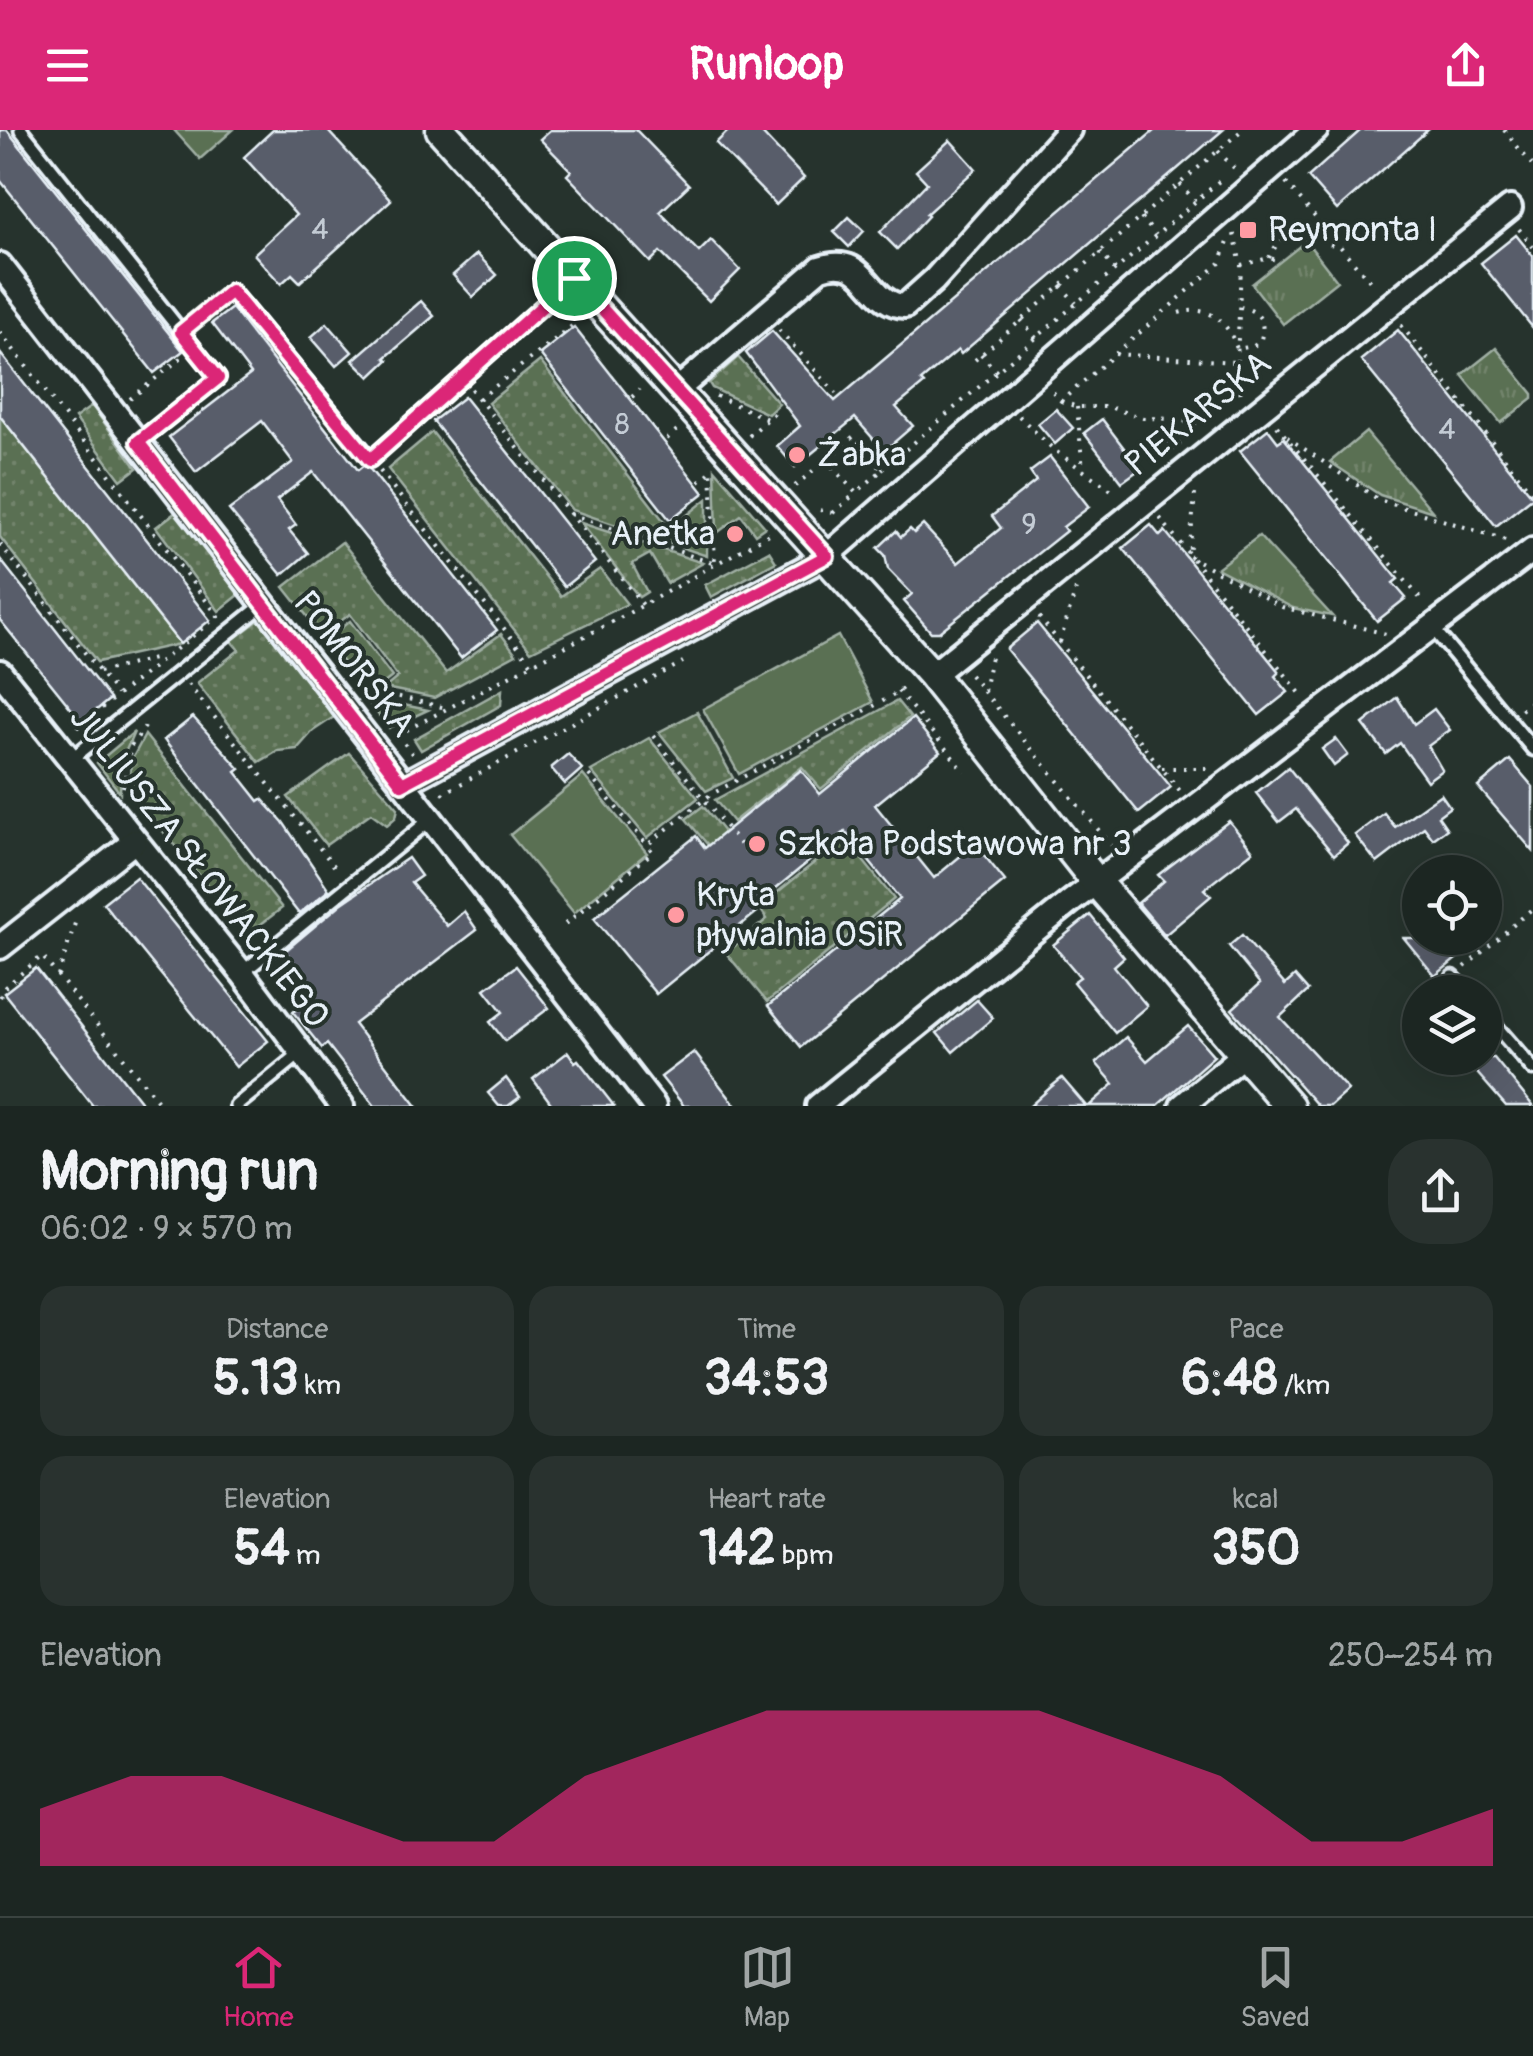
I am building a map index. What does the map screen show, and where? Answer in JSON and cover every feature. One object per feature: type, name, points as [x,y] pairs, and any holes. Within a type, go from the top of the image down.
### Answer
[{"type":"street","points":[[441,130],[827,556],[919,680],[1289,1106]]},
{"type":"street","points":[[677,390],[820,268],[841,263],[852,267],[890,302],[905,306],[934,280],[1070,130]]},
{"type":"street","points":[[402,784],[827,556],[1316,130]]},
{"type":"street","name":"PIEKARSKA","points":[[919,680],[955,657],[1237,428],[1393,313],[1513,217]]},
{"type":"street","name":"POMORSKA","points":[[3,275],[138,442],[654,1106]]},
{"type":"street","points":[[818,1106],[1430,616],[1523,546]]},
{"type":"street","name":"JULIUSZA SŁOWACKIEGO","points":[[0,672],[242,973],[342,1106]]},
{"type":"street","points":[[0,948],[136,841]]},
{"type":"street","points":[[1182,1106],[1243,1054]]},
{"type":"lane","points":[[21,130],[218,378],[138,442]]},
{"type":"lane","points":[[231,291],[370,460],[574,278]]},
{"type":"lane","points":[[69,761],[264,604]]},
{"type":"lane","points":[[1430,616],[1533,749]]},
{"type":"lane","points":[[242,973],[430,820]]},
{"type":"lane","points":[[1502,1033],[1533,1069]]},
{"type":"lane","points":[[236,1106],[302,1052]]},
{"type":"path","points":[[975,360],[1242,130]]},
{"type":"path","points":[[1504,130],[1533,166]]},
{"type":"path","points":[[832,513],[1234,168],[1218,151]]},
{"type":"path","points":[[1298,173],[1286,183],[1345,252],[1533,494]]},
{"type":"path","points":[[1180,184],[1195,201]]},
{"type":"path","points":[[1513,217],[1533,246]]},
{"type":"path","points":[[1140,218],[1156,235]]},
{"type":"path","points":[[1050,389],[1061,401],[1077,406],[1108,407],[1142,418],[1237,428],[1241,265],[1233,229],[1220,263],[1061,401]]},
{"type":"path","points":[[1269,258],[1279,241],[1295,233],[1319,238],[1345,252]]},
{"type":"path","points":[[1100,252],[1116,270]]},
{"type":"path","points":[[1241,265],[1269,258],[1281,261]]},
{"type":"path","points":[[1060,286],[1076,304]]},
{"type":"path","points":[[181,332],[231,291]]},
{"type":"path","points":[[1237,350],[1254,346],[1264,331],[1256,313],[1241,307]]},
{"type":"path","points":[[1180,314],[1201,310],[1224,322],[1237,350]]},
{"type":"path","points":[[479,399],[582,318]]},
{"type":"path","points":[[1021,320],[1036,338]]},
{"type":"path","points":[[772,322],[836,394]]},
{"type":"path","points":[[2,337],[218,616],[67,736]]},
{"type":"path","points":[[127,402],[189,351]]},
{"type":"path","points":[[982,354],[997,372]]},
{"type":"path","points":[[1116,354],[1237,362]]},
{"type":"path","points":[[462,377],[643,605]]},
{"type":"path","points":[[632,397],[644,386]]},
{"type":"path","points":[[707,392],[768,419]]},
{"type":"path","points":[[1077,406],[1083,470]]},
{"type":"path","points":[[1029,407],[1019,416],[1054,450],[1127,501]]},
{"type":"path","points":[[749,436],[777,411]]},
{"type":"path","points":[[1274,422],[1430,616]]},
{"type":"path","points":[[666,439],[681,427]]},
{"type":"path","points":[[795,486],[854,436],[882,470]]},
{"type":"path","points":[[1286,436],[1379,500],[1523,546]]},
{"type":"path","points":[[711,459],[715,564]]},
{"type":"path","points":[[370,460],[532,664]]},
{"type":"path","points":[[826,460],[856,493]]},
{"type":"path","points":[[699,481],[716,466]]},
{"type":"path","points":[[1189,556],[1195,486]]},
{"type":"path","points":[[570,514],[715,564]]},
{"type":"path","points":[[1156,514],[1306,700]]},
{"type":"path","points":[[398,735],[643,605],[774,530]]},
{"type":"path","points":[[0,544],[118,696]]},
{"type":"path","points":[[1189,556],[1282,607],[1391,635]]},
{"type":"path","points":[[1060,642],[1081,575]]},
{"type":"path","points":[[1036,613],[1182,794]]},
{"type":"path","points":[[984,691],[994,647]]},
{"type":"path","points":[[955,657],[1113,848]]},
{"type":"path","points":[[99,672],[162,658]]},
{"type":"path","points":[[442,794],[684,662]]},
{"type":"path","points":[[179,673],[341,874]]},
{"type":"path","points":[[646,844],[704,799],[919,680]]},
{"type":"path","points":[[344,684],[449,709]]},
{"type":"path","points":[[182,695],[192,689]]},
{"type":"path","points":[[898,691],[965,772]]},
{"type":"path","points":[[122,789],[131,746],[150,720]]},
{"type":"path","points":[[654,736],[749,855]]},
{"type":"path","points":[[1162,768],[1217,768]]},
{"type":"path","points":[[565,924],[652,852],[589,775]]},
{"type":"path","points":[[58,976],[82,904]]},
{"type":"path","points":[[1455,975],[1533,908]]},
{"type":"path","points":[[0,997],[5,986],[42,956],[162,1106]]},
{"type":"green space","points":[[174,130],[233,130],[200,159]]},
{"type":"green space","points":[[1306,241],[1337,281],[1283,324],[1252,284]]},
{"type":"green space","points":[[1496,348],[1533,394],[1501,423],[1462,375]]},
{"type":"green space","points":[[738,357],[779,404],[768,414],[712,388],[709,383]]},
{"type":"green space","points":[[540,361],[670,529],[707,499],[707,556],[572,510],[488,403]]},
{"type":"green space","points":[[92,406],[137,468],[121,480],[75,418]]},
{"type":"green space","points":[[0,416],[180,644],[97,662],[0,537]]},
{"type":"green space","points":[[432,432],[561,596],[600,569],[627,604],[531,651],[388,469]]},
{"type":"green space","points":[[1366,432],[1433,512],[1380,495],[1330,462]]},
{"type":"green space","points":[[715,469],[765,527],[755,534],[741,515],[717,533]]},
{"type":"green space","points":[[176,512],[239,595],[219,611],[156,527]]},
{"type":"green space","points":[[581,523],[703,563],[667,583],[650,554],[632,564],[647,592],[639,597]]},
{"type":"green space","points":[[1259,536],[1332,616],[1293,608],[1217,568]]},
{"type":"green space","points":[[342,542],[446,673],[501,634],[516,654],[434,698],[385,688],[398,677],[350,614],[322,635],[284,587]]},
{"type":"green space","points":[[769,551],[776,562],[711,597],[705,585]]},
{"type":"green space","points":[[259,620],[334,717],[313,731],[297,749],[278,751],[259,762],[197,683],[239,650],[231,641]]},
{"type":"green space","points":[[350,621],[392,677],[379,687],[353,675],[325,640]]},
{"type":"green space","points":[[838,636],[873,702],[739,774],[703,709]]},
{"type":"green space","points":[[502,690],[501,705],[421,750],[414,739]]},
{"type":"green space","points":[[364,697],[428,710],[389,728]]},
{"type":"green space","points":[[897,701],[910,717],[821,789],[802,767],[733,822],[715,800]]},
{"type":"green space","points":[[697,712],[733,778],[706,791],[659,732]]},
{"type":"green space","points":[[134,732],[121,762],[120,793],[97,763]]},
{"type":"green space","points":[[145,735],[282,908],[248,934],[129,790],[131,761]]},
{"type":"green space","points":[[649,738],[698,798],[647,838],[591,771]]},
{"type":"green space","points":[[349,753],[398,808],[396,817],[387,825],[371,813],[326,845],[288,797]]},
{"type":"green space","points":[[583,775],[647,853],[574,913],[510,835]]},
{"type":"green space","points":[[703,806],[746,859],[730,871],[686,819]]},
{"type":"green space","points":[[845,838],[894,899],[767,1002],[726,953],[767,919],[759,907]]},
{"type":"building","points":[[0,130],[7,130],[183,351],[154,373],[0,180]]},
{"type":"building","points":[[273,130],[327,130],[391,200],[300,282],[292,274],[281,284],[254,254],[296,215],[244,157]]},
{"type":"building","points":[[550,130],[636,130],[689,185],[660,212],[699,252],[711,240],[740,270],[709,301],[660,252],[650,262],[567,175],[571,171],[540,139]]},
{"type":"building","points":[[729,130],[759,130],[804,178],[776,205],[716,143]]},
{"type":"building","points":[[1155,130],[1223,130],[961,354],[958,350],[921,381],[924,384],[896,407],[913,426],[884,451],[855,418],[795,467],[777,446],[800,426],[746,353],[772,331],[835,401]]},
{"type":"building","points":[[1361,130],[1428,130],[1337,210],[1308,177]]},
{"type":"building","points":[[950,140],[976,169],[926,214],[897,249],[880,232],[927,183],[916,171]]},
{"type":"building","points":[[849,217],[864,231],[849,247],[834,232]]},
{"type":"building","points":[[1516,235],[1533,256],[1533,328],[1481,263]]},
{"type":"building","points":[[477,254],[497,275],[473,297],[453,275]]},
{"type":"building","points":[[421,301],[434,316],[385,358],[388,360],[370,377],[353,360]]},
{"type":"building","points":[[232,308],[358,470],[364,465],[369,468],[497,630],[461,658],[313,472],[277,500],[296,525],[289,530],[308,553],[282,575],[229,510],[293,462],[262,421],[196,472],[169,437],[251,374],[212,323]]},
{"type":"building","points":[[327,323],[352,352],[336,366],[311,337]]},
{"type":"building","points":[[574,327],[704,493],[670,520],[540,354]]},
{"type":"building","points":[[1398,330],[1533,497],[1496,526],[1361,360]]},
{"type":"building","points":[[0,353],[210,620],[180,644],[0,416]]},
{"type":"building","points":[[464,397],[595,562],[564,587],[433,421]]},
{"type":"building","points":[[1056,409],[1073,428],[1055,444],[1038,424]]},
{"type":"building","points":[[1102,419],[1140,469],[1122,482],[1084,433]]},
{"type":"building","points":[[1268,429],[1278,442],[1284,438],[1398,579],[1393,583],[1406,598],[1377,621],[1240,451]]},
{"type":"building","points":[[1169,430],[1180,445],[1162,458],[1151,443]]},
{"type":"building","points":[[1050,457],[1089,507],[1063,527],[1066,531],[939,632],[931,632],[904,601],[912,594],[888,569],[885,555],[878,548],[896,531],[901,537],[923,525],[958,563],[1001,528],[992,516],[1036,481],[1030,472]]},
{"type":"building","points":[[1151,525],[1160,536],[1165,531],[1279,672],[1275,676],[1288,692],[1259,715],[1123,548]]},
{"type":"building","points":[[0,559],[110,699],[82,722],[0,620]]},
{"type":"building","points":[[1037,623],[1171,787],[1139,813],[1006,649]]},
{"type":"building","points":[[1397,697],[1414,724],[1434,709],[1450,730],[1428,746],[1442,770],[1427,781],[1400,743],[1386,754],[1363,724]]},
{"type":"building","points":[[193,717],[240,769],[236,772],[259,801],[262,799],[283,822],[329,890],[299,914],[164,740]]},
{"type":"building","points":[[913,718],[940,752],[875,805],[934,878],[975,844],[1005,881],[801,1047],[768,1006],[900,899],[845,832],[753,907],[757,912],[656,994],[594,918],[696,836],[705,848],[801,770],[820,794]]},
{"type":"building","points":[[1336,739],[1348,755],[1334,766],[1322,749]]},
{"type":"building","points":[[568,754],[582,769],[565,784],[551,768]]},
{"type":"building","points":[[1510,760],[1533,787],[1533,851],[1478,787]]},
{"type":"building","points":[[1288,767],[1348,843],[1334,855],[1296,809],[1279,822],[1256,793]]},
{"type":"building","points":[[1441,794],[1450,807],[1438,816],[1447,829],[1433,839],[1424,827],[1377,863],[1355,835],[1384,813],[1395,827]]},
{"type":"building","points":[[1229,821],[1253,851],[1204,889],[1211,896],[1165,935],[1138,903],[1164,881],[1158,875]]},
{"type":"building","points":[[408,858],[421,876],[411,883],[447,926],[464,911],[477,930],[354,1024],[417,1106],[375,1106],[327,1044],[322,1048],[293,1012],[317,993],[285,951],[341,904]]},
{"type":"building","points":[[136,877],[268,1041],[236,1067],[103,903]]},
{"type":"building","points":[[1090,915],[1124,957],[1114,966],[1147,1006],[1115,1033],[1073,982],[1080,977],[1053,945]]},
{"type":"building","points":[[1242,935],[1285,985],[1295,976],[1308,991],[1280,1017],[1348,1090],[1330,1106],[1318,1106],[1232,1009],[1260,984],[1229,946]]},
{"type":"building","points":[[1418,955],[1461,955],[1436,975]]},
{"type":"building","points":[[516,966],[549,1008],[505,1041],[490,1022],[503,1012],[485,989]]},
{"type":"building","points":[[36,968],[144,1106],[93,1106],[4,993]]},
{"type":"building","points":[[977,1000],[993,1018],[953,1052],[937,1033]]},
{"type":"building","points":[[1188,1026],[1214,1056],[1157,1106],[1089,1106],[1114,1084],[1096,1063],[1126,1037],[1147,1061]]},
{"type":"building","points":[[568,1052],[614,1106],[553,1106],[533,1079]]},
{"type":"building","points":[[694,1052],[736,1106],[684,1106],[661,1077]]},
{"type":"building","points":[[1502,1068],[1533,1106],[1506,1106],[1479,1075],[1502,1075]]},
{"type":"building","points":[[506,1078],[520,1097],[508,1106],[499,1106],[488,1093]]},
{"type":"building","points":[[1062,1078],[1086,1106],[1030,1106],[1051,1087]]},
{"type":"place","name":"Reymonta I","points":[[1248,230]]},
{"type":"place","name":"Żabka","points":[[797,455]]},
{"type":"place","name":"Anetka","points":[[735,534]]},
{"type":"place","name":"Szkoła Podstawowa nr 3","points":[[757,844]]},
{"type":"place","name":"Kryta pływalnia OSiR","points":[[676,915]]},
{"type":"route","points":[[574,278],[827,556],[402,784],[138,442],[218,378],[181,332],[231,291],[370,460],[574,278]]}]
